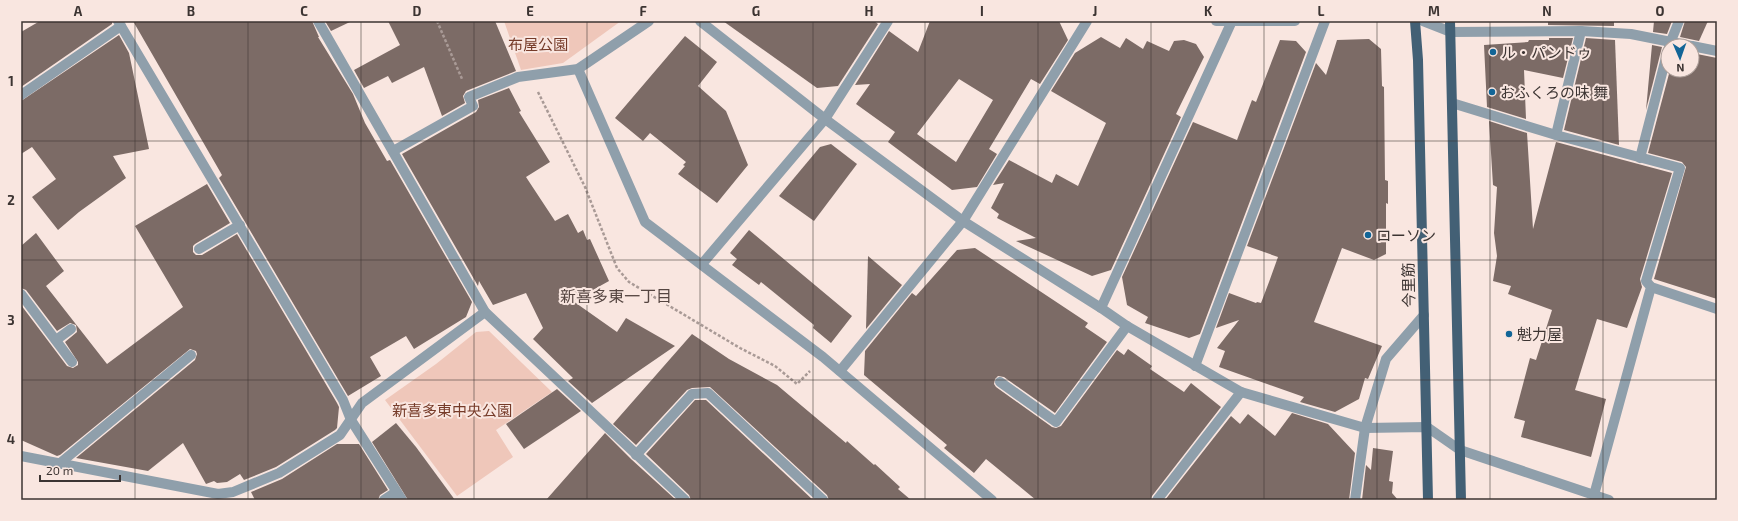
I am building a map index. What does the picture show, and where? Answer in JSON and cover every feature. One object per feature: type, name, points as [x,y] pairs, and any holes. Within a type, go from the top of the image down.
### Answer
[{"type":"main road","name":"今里筋","points":[[1415,21],[1418,60],[1428,500]]},
{"type":"main road","points":[[1450,21],[1461,500]]},
{"type":"street","points":[[318,21],[485,312],[685,500]]},
{"type":"street","points":[[393,151],[473,106],[469,97],[518,77],[578,69],[649,21]]},
{"type":"street","points":[[700,21],[825,120],[963,221],[1127,326],[1241,392],[1365,428],[1427,427],[1460,450],[1609,500]]},
{"type":"street","points":[[702,264],[825,120],[888,21]]},
{"type":"street","points":[[840,371],[963,221],[1088,21]]},
{"type":"street","points":[[1216,21],[1295,21]]},
{"type":"street","points":[[1101,308],[1232,21]]},
{"type":"street","points":[[1195,366],[1325,21]]},
{"type":"street","points":[[1423,21],[1451,32],[1581,31],[1631,34],[1660,43]]},
{"type":"street","points":[[1672,38],[1679,21]]},
{"type":"street","points":[[21,95],[119,23],[343,400],[351,420],[399,496],[384,500]]},
{"type":"street","points":[[1556,135],[1581,31]]},
{"type":"street","points":[[1700,48],[1717,51]]},
{"type":"street","points":[[578,69],[645,222],[823,357],[992,500]]},
{"type":"street","points":[[1640,158],[1661,78]]},
{"type":"street","points":[[1452,103],[1556,135],[1680,168],[1646,281],[1651,287],[1717,309]]},
{"type":"street","points":[[199,249],[240,225]]},
{"type":"street","points":[[1594,495],[1651,287]]},
{"type":"street","points":[[21,294],[72,362]]},
{"type":"street","points":[[21,456],[218,494],[233,492],[278,474],[340,435],[362,403],[485,312]]},
{"type":"street","points":[[1355,500],[1365,428],[1386,359],[1424,315]]},
{"type":"street","points":[[1000,382],[1056,422],[1127,326]]},
{"type":"street","points":[[56,340],[71,329]]},
{"type":"street","points":[[59,464],[191,355]]},
{"type":"street","points":[[1157,500],[1241,392]]},
{"type":"street","points":[[636,455],[692,394],[708,393],[824,500]]},
{"type":"path","points":[[437,21],[469,97]]},
{"type":"path","points":[[530,76],[585,186],[617,268],[629,282],[740,348],[775,366],[797,384],[823,357]]},
{"type":"green space","name":"布屋公園","points":[[504,21],[621,21],[563,63],[521,70]]},
{"type":"green space","name":"新喜多東中央公園","points":[[489,331],[552,392],[496,430],[513,457],[457,496],[385,400],[436,364],[476,332]]},
{"type":"building","points":[[40,21],[112,21],[112,24],[21,87],[21,32]]},
{"type":"building","points":[[133,21],[312,21],[318,37],[353,94],[365,123],[387,161],[390,160],[472,302],[466,317],[414,349],[406,336],[370,357],[381,376],[348,396],[219,178],[222,175]]},
{"type":"building","points":[[325,21],[352,21],[331,31]]},
{"type":"building","points":[[388,21],[495,21],[516,71],[466,91],[463,96],[465,103],[442,116],[424,67],[392,83],[388,76],[364,88],[354,70],[400,45]]},
{"type":"building","points":[[723,21],[874,21],[878,24],[838,86],[817,88]]},
{"type":"building","points":[[930,21],[1059,21],[1068,40],[1040,84],[1031,79],[989,149],[997,154],[977,187],[952,190],[888,142],[895,132],[856,104],[870,84],[855,85],[889,31],[918,52]],"holes":[[[959,79],[993,100],[956,162],[917,134]]]},
{"type":"building","points":[[1548,21],[1614,21],[1614,26],[1548,25]]},
{"type":"building","points":[[1654,21],[1672,21],[1667,34],[1653,32]]},
{"type":"building","points":[[1685,21],[1708,21],[1700,39],[1680,37]]},
{"type":"building","points":[[119,35],[129,53],[149,149],[113,156],[126,178],[79,212],[58,230],[32,197],[56,179],[32,147],[21,154],[21,101]]},
{"type":"building","points":[[685,36],[717,62],[698,86],[726,111],[748,165],[717,203],[678,174],[685,166],[683,165],[686,162],[650,133],[643,141],[615,118]]},
{"type":"building","points":[[1101,37],[1120,48],[1126,38],[1143,49],[1147,41],[1169,51],[1174,41],[1184,40],[1196,44],[1204,57],[1176,114],[1181,117],[1111,270],[1092,276],[1016,241],[1036,238],[997,218],[999,214],[991,208],[1004,183],[993,185],[1009,160],[1052,183],[1056,174],[1078,186],[1106,123],[1051,91],[1075,53]]},
{"type":"building","points":[[1549,38],[1573,38],[1563,78],[1524,70],[1526,119],[1487,107],[1484,45],[1528,42],[1529,40],[1549,40]]},
{"type":"building","points":[[1586,38],[1615,40],[1619,145],[1564,130]]},
{"type":"building","points":[[1369,39],[1381,49],[1382,86],[1384,87],[1385,180],[1388,181],[1388,204],[1386,203],[1386,254],[1374,260],[1342,248],[1314,322],[1382,346],[1368,379],[1365,378],[1359,399],[1335,412],[1300,402],[1304,397],[1219,367],[1225,351],[1217,348],[1239,320],[1216,328],[1229,293],[1256,303],[1261,303],[1269,282],[1278,257],[1247,246],[1316,63],[1326,75],[1337,40]]},
{"type":"building","points":[[1280,40],[1296,41],[1306,52],[1200,334],[1189,338],[1145,323],[1148,317],[1127,305],[1122,277],[1193,122],[1237,140],[1252,100],[1256,102]]},
{"type":"building","points":[[1652,45],[1660,47],[1660,55],[1646,110]]},
{"type":"building","points":[[1700,55],[1717,58],[1717,299],[1654,279],[1686,167],[1682,162],[1648,153],[1668,78],[1700,78]]},
{"type":"building","points":[[509,88],[521,111],[519,112],[550,162],[526,177],[555,221],[568,214],[578,233],[583,230],[587,240],[590,239],[609,281],[573,301],[617,332],[626,318],[675,346],[592,403],[568,381],[573,378],[533,339],[543,328],[526,293],[493,305],[479,281],[478,286],[402,154],[476,112],[479,107],[478,100]]},
{"type":"building","points":[[1489,121],[1527,133],[1533,229],[1556,142],[1672,173],[1640,279],[1642,287],[1627,328],[1597,319],[1575,390],[1606,399],[1591,457],[1521,437],[1525,421],[1514,418],[1530,358],[1536,360],[1552,310],[1508,294],[1511,286],[1493,281],[1497,256],[1494,233],[1497,187],[1493,185]]},
{"type":"building","points":[[831,144],[857,164],[814,221],[779,196],[820,147]]},
{"type":"building","points":[[207,184],[230,223],[195,244],[193,246],[193,252],[196,255],[202,255],[237,234],[337,403],[339,407],[337,428],[276,467],[244,480],[240,474],[227,482],[217,483],[214,481],[206,484],[183,443],[148,471],[76,458],[195,360],[197,354],[196,351],[190,349],[60,455],[57,456],[21,440],[21,305],[67,366],[73,368],[78,365],[78,362],[65,342],[77,332],[76,325],[70,323],[57,331],[26,290],[21,288],[21,246],[36,233],[64,271],[46,286],[107,364],[183,307],[135,226]]},
{"type":"building","points":[[749,230],[852,316],[831,343],[813,328],[814,325],[761,282],[759,285],[732,265],[737,259],[730,253]]},
{"type":"building","points":[[975,248],[1088,323],[1085,327],[1107,342],[1055,413],[1004,377],[998,376],[995,379],[994,384],[996,387],[1052,427],[1056,428],[1061,426],[1117,350],[1124,355],[1128,349],[1152,366],[1150,369],[1184,392],[1191,383],[1221,407],[1152,496],[1151,500],[1036,500],[986,459],[974,473],[944,448],[947,445],[864,375],[865,351],[912,293],[916,296],[957,250]]},
{"type":"building","points":[[868,256],[902,285],[866,329]]},
{"type":"building","points":[[692,334],[729,359],[777,385],[846,443],[847,441],[874,465],[875,464],[900,487],[898,489],[911,500],[829,500],[827,495],[710,387],[692,388],[687,390],[636,445],[613,424]]},
{"type":"building","points":[[557,389],[581,411],[524,449],[506,424]]},
{"type":"building","points":[[695,400],[706,400],[813,500],[691,500],[689,495],[646,454]]},
{"type":"building","points":[[1292,413],[1328,424],[1355,453],[1349,500],[1165,500],[1231,416],[1240,424],[1248,414],[1275,436]]},
{"type":"building","points":[[396,423],[416,447],[455,500],[408,500],[372,442]]},
{"type":"building","points":[[605,433],[631,459],[676,500],[546,500]]},
{"type":"building","points":[[337,444],[359,444],[388,490],[380,495],[378,500],[255,500],[251,492],[282,479]]},
{"type":"building","points":[[1373,448],[1393,451],[1389,481],[1393,482],[1392,493],[1398,500],[1362,500],[1366,465],[1371,470]]},
{"type":"place","name":"ル・パンドゥ","points":[[1493,52]]},
{"type":"place","name":"おふくろの味 舞","points":[[1492,92]]},
{"type":"place","name":"ローソン","points":[[1368,235]]},
{"type":"place","name":"魁力屋","points":[[1509,334]]},
{"type":"district","name":"新喜多東一丁目","points":[[616,295]]}]
